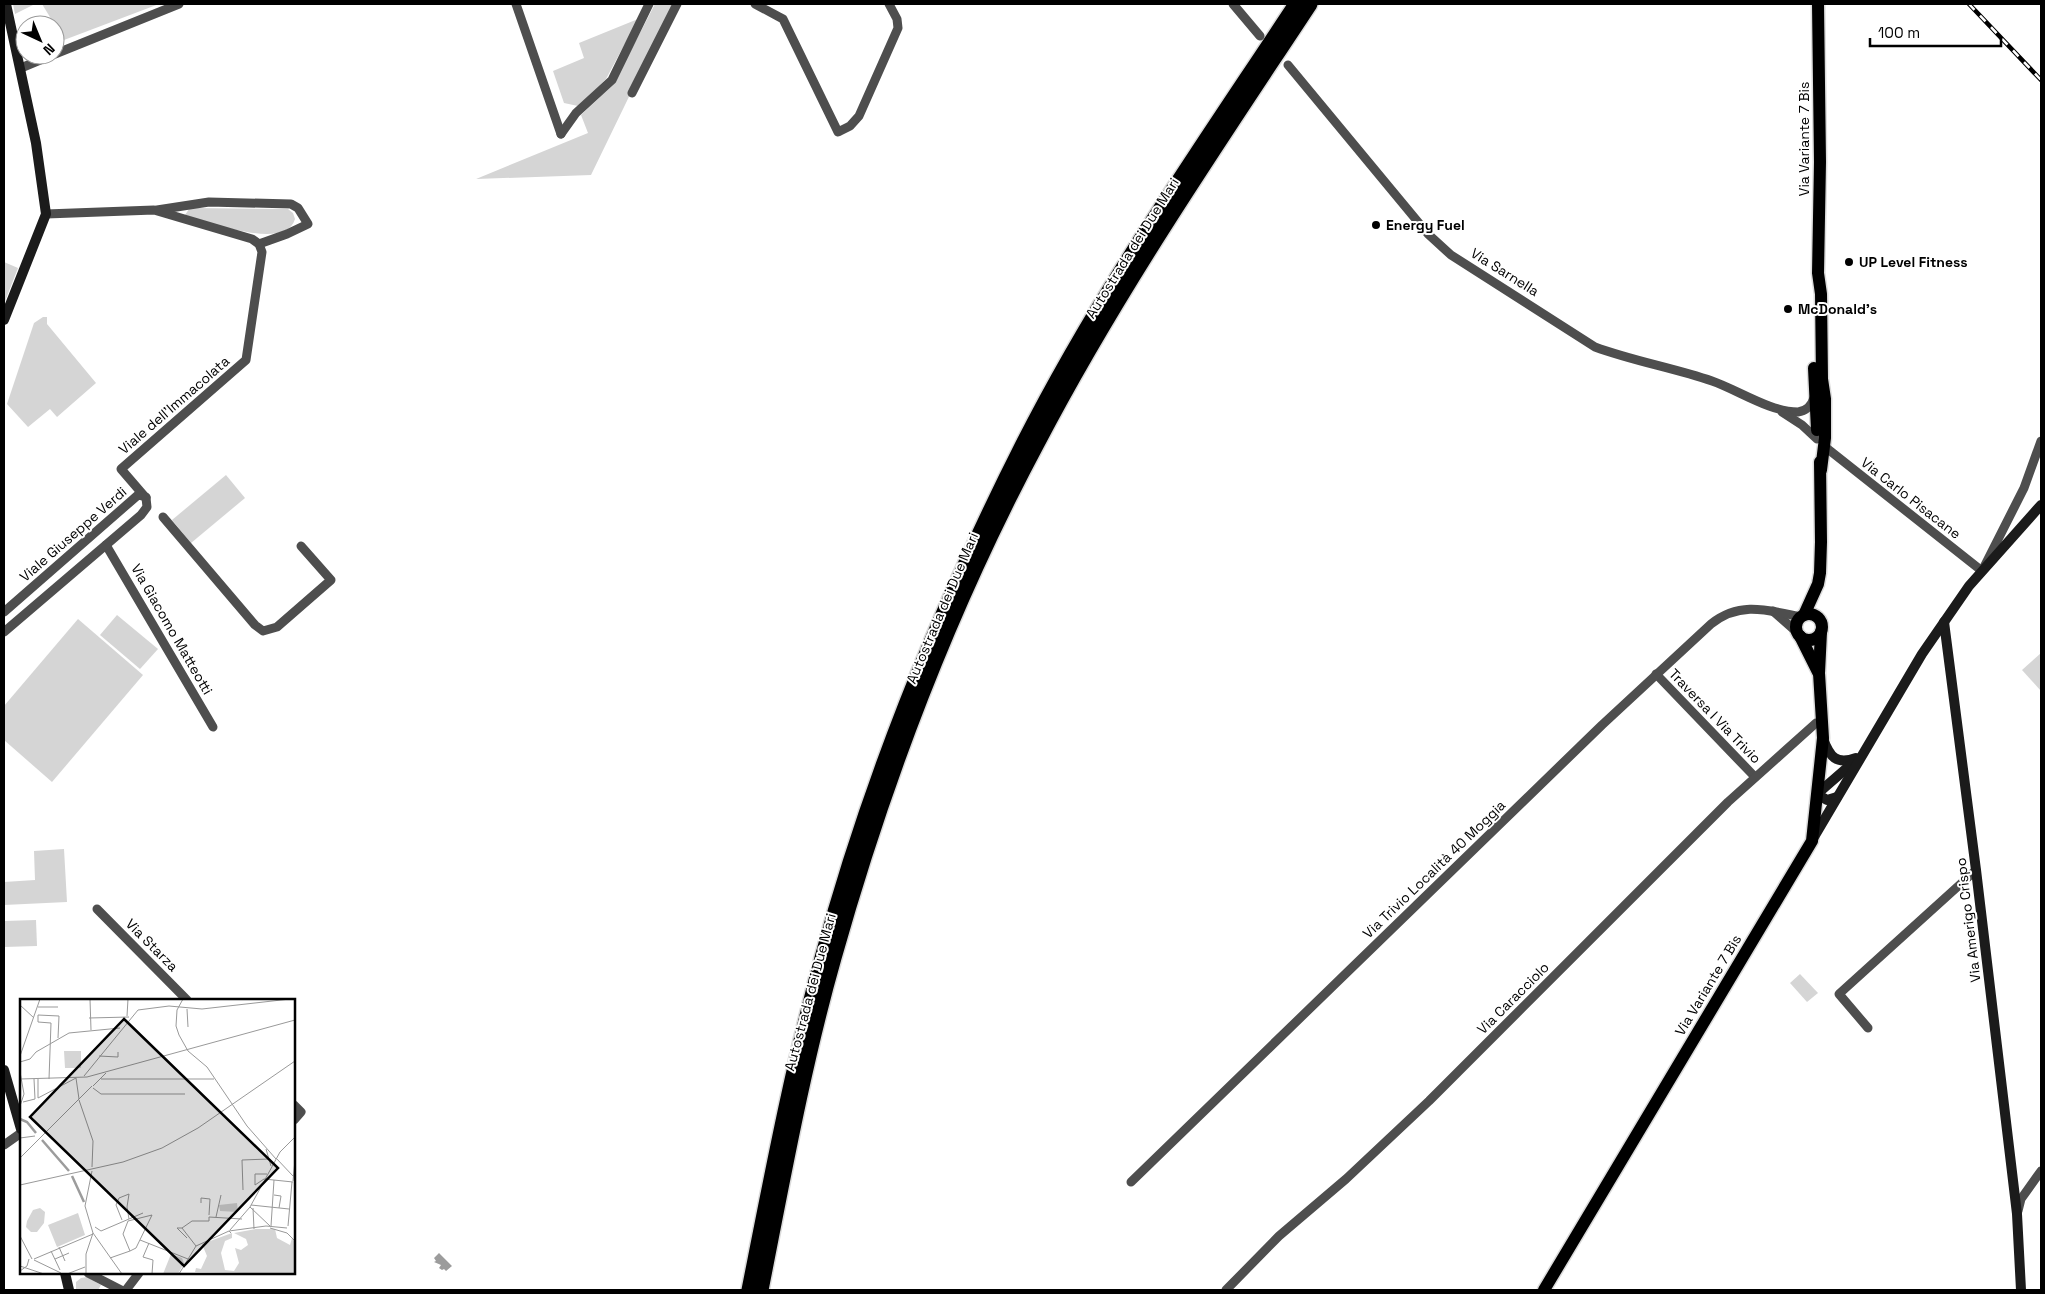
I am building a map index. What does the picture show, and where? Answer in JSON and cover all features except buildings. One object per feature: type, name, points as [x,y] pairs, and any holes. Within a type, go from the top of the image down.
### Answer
[{"type":"highway","name":"Autostrada dei Due Mari","points":[[749,1290],[785,1110],[822,956],[869,804],[932,638],[985,521],[1025,440],[1102,302],[1296,4]]},
{"type":"highway","name":"Autostrada dei Due Mari","points":[[761,1290],[796,1113],[834,960],[880,809],[936,661],[1000,517],[1073,376],[1154,241],[1310,4]]},
{"type":"main road","name":"Via Variante 7 Bis","points":[[1818,4],[1820,162],[1818,273],[1821,294],[1822,379],[1825,399],[1820,442]]},
{"type":"main road","name":"Via Variante 7 Bis","points":[[1544,1290],[1812,840],[1823,738],[1819,673],[1822,627],[1818,584],[1821,558],[1821,470],[1820,442],[1814,398],[1814,294],[1818,273]]},
{"type":"main road","name":"Via Variante 7 Bis","points":[[1816,417],[1822,379]]},
{"type":"main road","name":"Via Variante 7 Bis","points":[[1802,616],[1818,584]]},
{"type":"main road","points":[[1809,614],[1817,616],[1822,627],[1819,635],[1812,640],[1804,639],[1799,635],[1796,624],[1802,616],[1809,614]]},
{"type":"main road","name":"Via Variante 7 Bis","points":[[1799,635],[1819,673]]},
{"type":"street","points":[[4,320],[46,214],[36,143],[6,4]]},
{"type":"street","points":[[65,50],[179,4]]},
{"type":"street","points":[[516,4],[561,134],[576,112],[612,80],[649,4]]},
{"type":"street","points":[[632,93],[677,4]]},
{"type":"street","points":[[755,4],[783,19],[838,132],[850,126],[862,111],[898,28],[897,20],[890,4]]},
{"type":"street","points":[[1233,4],[1260,36]]},
{"type":"street","points":[[21,68],[28,65]]},
{"type":"street","name":"Via Sarnella","points":[[1288,65],[1428,234],[1451,255],[1595,347],[1618,356],[1636,359],[1712,381],[1773,406]]},
{"type":"street","points":[[46,214],[154,210],[209,202],[291,204],[298,208],[308,224],[259,244],[252,239],[154,210]]},
{"type":"street","name":"Viale dell'Immacolata","points":[[146,498],[121,469],[246,360],[262,252],[259,244]]},
{"type":"street","points":[[1773,406],[1787,411],[1800,412],[1809,408],[1814,398]]},
{"type":"street","name":"Via Carlo Pisacane","points":[[1773,406],[1802,425],[1820,442],[1982,571]]},
{"type":"street","points":[[1802,425],[1812,423],[1816,417]]},
{"type":"street","points":[[1982,571],[2024,488],[2041,442]]},
{"type":"street","name":"Viale Giuseppe Verdi","points":[[4,612],[138,495],[146,498],[147,507],[142,515],[4,632]]},
{"type":"street","points":[[1812,840],[1922,654],[1969,586],[2041,505]]},
{"type":"street","points":[[163,517],[255,625],[263,631],[277,627],[331,580],[301,546]]},
{"type":"street","name":"Via Giacomo Matteotti","points":[[106,545],[213,727]]},
{"type":"street","name":"Via Trivio Località 40 Moggia","points":[[1131,1182],[1656,674],[1721,616],[1740,609],[1773,611],[1802,616]]},
{"type":"street","points":[[1773,611],[1799,635]]},
{"type":"street","name":"Via Amerigo Crispo","points":[[1944,622],[2017,1214],[2021,1290]]},
{"type":"street","name":"Traversa I Via Trivio","points":[[1656,674],[1755,777]]},
{"type":"street","name":"Via Caracciolo","points":[[1226,1290],[1280,1236],[1346,1179],[1430,1101],[1755,777],[1816,722]]},
{"type":"street","points":[[1823,738],[1827,749],[1838,760],[1845,761],[1862,756]]},
{"type":"street","points":[[1837,797],[1827,800],[1817,794],[1862,756]]},
{"type":"street","points":[[1868,1028],[1839,994],[1976,870]]},
{"type":"street","name":"Via Starza","points":[[97,909],[186,999]]},
{"type":"street","points":[[4,1070],[20,1126]]},
{"type":"street","points":[[295,1106],[301,1112],[295,1119]]},
{"type":"street","points":[[4,1145],[20,1134]]},
{"type":"street","points":[[2017,1214],[2021,1200],[2041,1171]]},
{"type":"street","points":[[65,1274],[69,1290]]},
{"type":"street","points":[[90,1274],[121,1290]]},
{"type":"street","points":[[126,1290],[138,1274]]},
{"type":"shaded area","points":[[13,4],[35,4],[15,14]]},
{"type":"shaded area","points":[[42,4],[159,4],[65,40],[65,15],[49,15]]},
{"type":"shaded area","points":[[655,4],[674,4],[591,175],[476,179],[588,133],[581,115],[613,85]]},
{"type":"shaded area","points":[[638,19],[606,79],[578,106],[564,103],[553,71],[584,58],[579,43]]},
{"type":"shaded area","points":[[189,209],[288,209],[293,213],[295,219],[289,229],[277,233],[262,234],[227,228],[185,215]]},
{"type":"shaded area","points":[[4,262],[18,268],[4,304]]},
{"type":"shaded area","points":[[43,317],[47,317],[47,324],[96,383],[57,417],[50,409],[28,427],[7,404],[34,323]]},
{"type":"shaded area","points":[[226,475],[245,498],[191,543],[172,520]]},
{"type":"shaded area","points":[[117,615],[158,649],[140,669],[100,635]]},
{"type":"shaded area","points":[[78,619],[143,675],[52,782],[4,740],[4,706]]},
{"type":"shaded area","points":[[2041,653],[2041,691],[2022,670]]},
{"type":"shaded area","points":[[64,849],[67,902],[4,905],[4,882],[35,880],[34,851]]},
{"type":"shaded area","points":[[36,920],[37,946],[4,947],[4,921]]},
{"type":"shaded area","points":[[1800,974],[1818,993],[1807,1002],[1790,983]]},
{"type":"shaded area","points":[[439,1253],[452,1266],[446,1271],[439,1268],[441,1265],[434,1262],[436,1261],[434,1258]]},
{"type":"shaded area","points":[[87,1277],[101,1285],[98,1290],[76,1290],[76,1282],[81,1278]]},
{"type":"railway","points":[[1969,4],[2041,80]]},
{"type":"place","name":"Energy Fuel","points":[[1376,225]]},
{"type":"place","name":"UP Level Fitness","points":[[1849,262]]},
{"type":"place","name":"McDonald's","points":[[1788,309]]}]
